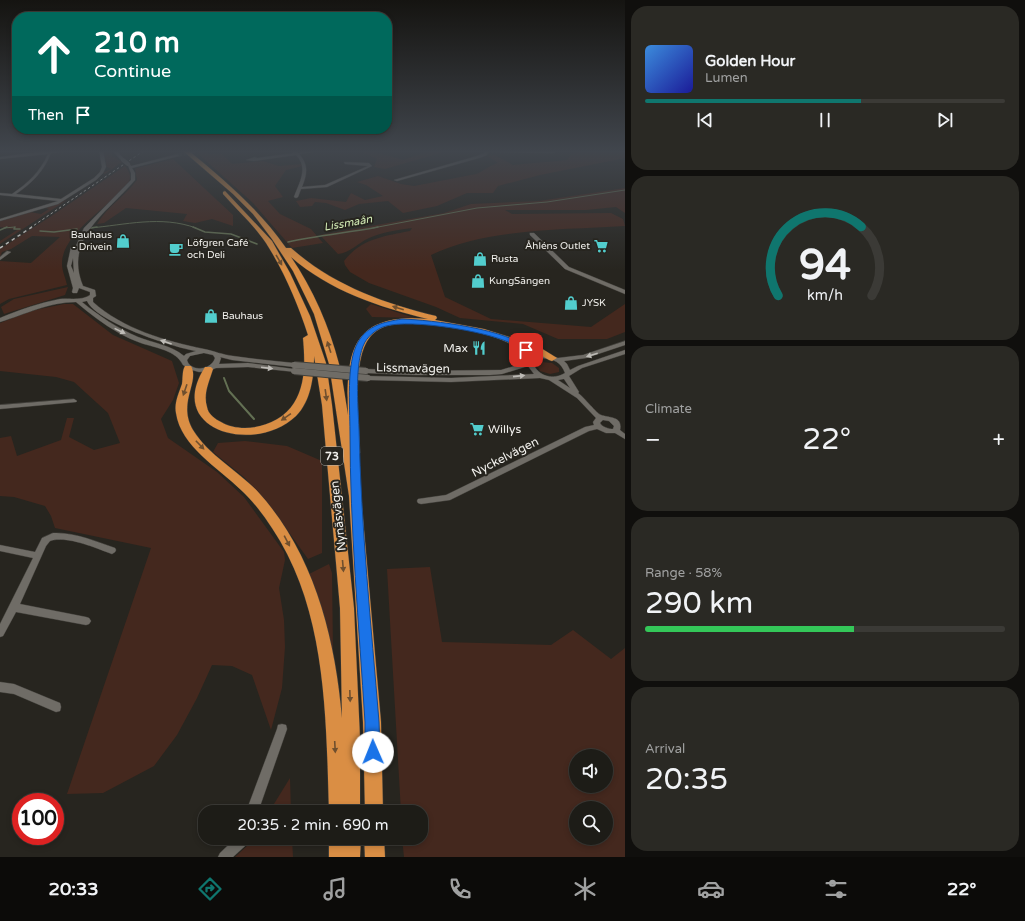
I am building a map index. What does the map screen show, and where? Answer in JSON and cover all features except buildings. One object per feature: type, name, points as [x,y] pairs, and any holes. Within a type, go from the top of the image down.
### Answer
[{"type":"highway","name":"Nynäsvägen","points":[[222,190],[268,241],[286,273],[306,316],[322,370],[347,608],[351,738],[351,805]]},
{"type":"highway","name":"Nynäsvägen","points":[[231,190],[255,213],[275,238],[297,271],[318,314],[334,364],[355,496],[372,722],[374,805]]},
{"type":"highway","points":[[275,238],[297,258],[321,276],[361,295],[425,316],[515,337],[555,359]]},
{"type":"highway","points":[[211,368],[200,388],[199,400],[201,411],[215,425],[227,430],[242,432],[268,428],[281,421],[292,413],[299,402],[306,385],[310,358],[306,316]]},
{"type":"highway","points":[[355,496],[354,365],[362,342],[370,331],[383,324],[402,321],[446,325],[510,340],[526,350],[531,362]]},
{"type":"highway","points":[[186,364],[189,378],[182,399],[181,412],[184,423],[198,443],[247,488],[272,518],[300,565],[311,594],[320,623],[332,689],[338,805]]},
{"type":"highway","points":[[339,845],[339,857]]},
{"type":"highway","points":[[350,857],[351,845]]},
{"type":"highway","points":[[374,845],[375,857]]},
{"type":"street","points":[[13,195],[20,190]]},
{"type":"street","points":[[0,220],[62,200],[76,190]]},
{"type":"street","points":[[75,296],[76,288],[69,266],[70,256],[76,240],[123,190]]},
{"type":"street","points":[[296,197],[298,190]]},
{"type":"street","points":[[0,194],[62,200]]},
{"type":"street","points":[[0,217],[7,218]]},
{"type":"street","points":[[89,226],[79,240],[75,255],[77,279],[81,287],[94,292],[90,298],[90,302],[106,316],[164,342],[204,350]]},
{"type":"street","points":[[532,234],[568,268],[625,292]]},
{"type":"street","points":[[0,259],[9,252]]},
{"type":"street","points":[[0,320],[75,296],[88,289]]},
{"type":"street","points":[[75,296],[90,298]]},
{"type":"street","points":[[75,296],[110,326],[136,339],[175,352],[186,364]]},
{"type":"street","points":[[555,359],[584,357],[625,343]]},
{"type":"street","points":[[186,364],[188,355],[204,350]]},
{"type":"street","name":"Lissmavägen","points":[[204,350],[232,358],[368,378],[451,380],[540,376],[550,378]]},
{"type":"street","points":[[550,378],[566,374],[583,366],[625,352]]},
{"type":"street","points":[[211,368],[218,362],[216,354]]},
{"type":"street","name":"Lissmavägen","points":[[186,364],[194,370],[248,365],[414,373],[490,373],[502,372],[531,362],[540,357],[555,359]]},
{"type":"street","points":[[555,359],[565,365],[566,374],[579,397]]},
{"type":"street","points":[[531,362],[534,372],[540,376]]},
{"type":"street","points":[[550,378],[579,397],[600,418],[606,418],[614,421],[618,427],[616,431]]},
{"type":"street","points":[[0,407],[74,401]]},
{"type":"street","points":[[600,418],[596,422],[598,426],[608,431],[616,431],[625,437]]},
{"type":"street","name":"Nyckelvägen","points":[[421,501],[447,498],[587,429],[598,426]]},
{"type":"street","points":[[0,633],[38,556],[40,548],[47,539],[60,535],[112,550]]},
{"type":"street","points":[[0,548],[38,556]]},
{"type":"street","points":[[14,607],[86,621]]},
{"type":"street","points":[[0,687],[14,688],[56,707]]},
{"type":"street","points":[[255,805],[282,730]]},
{"type":"street","points":[[224,857],[238,845]]},
{"type":"shaded area","points":[[90,190],[123,190],[88,221],[69,242],[64,253],[62,264],[67,285],[9,299],[0,304],[0,261],[31,263],[60,237],[32,236],[11,249],[2,252],[0,257],[0,249]]},
{"type":"shaded area","points":[[206,190],[233,215],[233,226],[212,219],[195,223],[183,221],[187,214],[126,208],[104,223],[97,224],[106,212],[127,191]]},
{"type":"shaded area","points":[[239,190],[278,190],[283,197],[268,201],[280,214],[311,229],[323,243],[292,248],[253,203]]},
{"type":"shaded area","points":[[374,190],[495,190],[493,193],[467,193],[437,206],[403,213],[388,201],[359,204],[345,210],[326,203],[315,202],[312,206],[300,207],[296,201],[311,198],[346,202],[351,193],[365,200],[383,196]]},
{"type":"shaded area","points":[[612,190],[625,190],[625,213],[616,207],[586,210],[505,210],[512,214],[611,213],[623,219],[625,226],[526,232],[501,235],[453,246],[431,255],[445,297],[491,319],[591,327],[625,304],[625,332],[607,339],[558,339],[523,324],[460,318],[436,307],[369,283],[350,272],[345,265],[344,261],[365,243],[382,237],[410,231],[412,228],[374,236],[346,252],[338,254],[320,235],[444,213],[471,204],[539,201]]},
{"type":"shaded area","points":[[67,200],[0,244],[0,241],[17,230],[0,227],[0,221],[30,212],[41,214],[49,209],[45,208]]},
{"type":"shaded area","points":[[68,287],[65,295],[4,314],[1,307],[14,299]]},
{"type":"shaded area","points":[[64,304],[73,304],[113,335],[172,361],[179,383],[173,400],[161,419],[168,438],[217,472],[244,497],[284,552],[285,560],[279,588],[284,620],[285,647],[282,688],[271,730],[252,675],[232,666],[212,665],[197,698],[177,735],[154,766],[103,793],[67,794],[151,548],[55,528],[51,516],[45,506],[14,497],[0,496],[0,438],[11,436],[17,456],[61,440],[67,418],[74,418],[69,437],[94,450],[120,443],[108,413],[74,382],[56,377],[0,371],[0,323],[30,311]]},
{"type":"shaded area","points":[[371,304],[415,318],[372,317],[366,309]]},
{"type":"shaded area","points":[[541,362],[552,363],[559,368],[559,372],[550,374],[540,371],[537,365]]},
{"type":"shaded area","points":[[245,441],[287,446],[322,461],[322,553],[308,559],[273,510],[245,478],[213,452],[218,443]]},
{"type":"shaded area","points":[[329,564],[332,573],[333,652],[309,574]]},
{"type":"shaded area","points":[[430,567],[442,642],[551,645],[573,630],[611,659],[625,648],[625,857],[404,857],[403,845],[428,845],[428,805],[401,805],[387,569]]},
{"type":"shaded area","points":[[290,778],[291,805],[273,805]]},
{"type":"shaded area","points":[[292,845],[293,857],[235,857],[247,846]]},
{"type":"waterway","name":"Lissmaån","points":[[373,228],[477,208],[547,202],[625,190]]},
{"type":"waterway","name":"Lissmaån","points":[[97,227],[90,228],[156,221],[183,224],[194,227]]},
{"type":"waterway","name":"Lissmaån","points":[[5,228],[15,227]]},
{"type":"waterway","name":"Lissmaån","points":[[15,227],[14,229],[20,229]]},
{"type":"waterway","name":"Lissmaån","points":[[194,227],[205,232],[231,234],[257,244]]},
{"type":"waterway","name":"Lissmaån","points":[[288,242],[378,227]]},
{"type":"waterway","name":"Lissmaån","points":[[0,230],[5,228]]},
{"type":"waterway","name":"Lissmaån","points":[[40,231],[54,232],[77,229]]},
{"type":"waterway","points":[[224,378],[229,391],[254,419]]},
{"type":"railway","points":[[30,228],[86,190]]},
{"type":"railway","points":[[0,248],[32,227]]},
{"type":"place","name":"Bauhaus - Drivein","points":[[123,241]]},
{"type":"place","name":"Åhléns Outlet","points":[[601,246]]},
{"type":"place","name":"Löfgren Café och Deli","points":[[176,249]]},
{"type":"place","name":"Rusta","points":[[480,259]]},
{"type":"place","name":"KungSängen","points":[[478,281]]},
{"type":"place","name":"JYSK","points":[[571,303]]},
{"type":"place","name":"Bauhaus","points":[[211,316]]},
{"type":"place","name":"Max","points":[[479,348]]},
{"type":"place","name":"Willys","points":[[477,429]]},
{"type":"route","points":[[373,752],[355,496],[354,365],[357,352],[366,336],[377,326],[402,321],[446,325],[497,336],[510,340],[526,350]]}]
